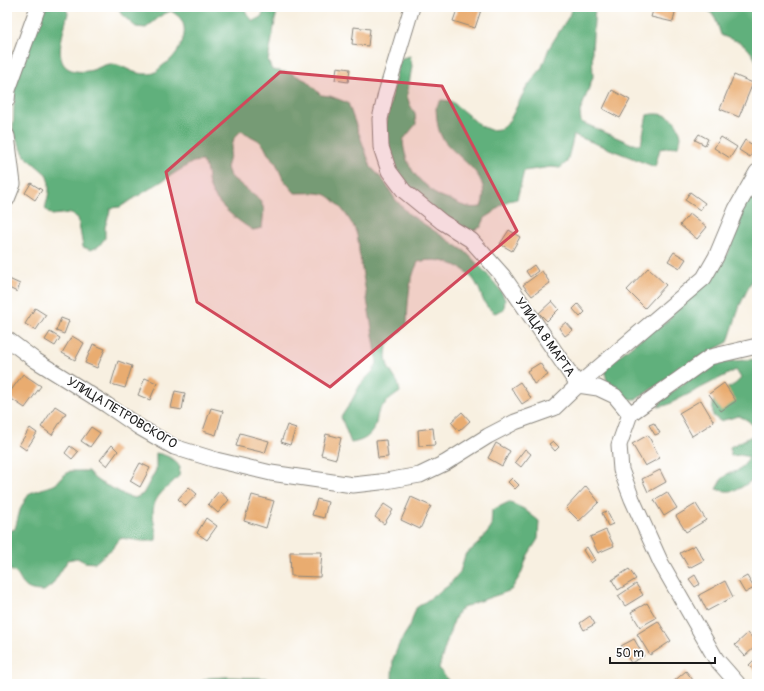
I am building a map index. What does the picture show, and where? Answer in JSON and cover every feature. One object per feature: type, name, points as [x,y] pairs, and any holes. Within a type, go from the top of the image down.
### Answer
[{"type":"street","points":[[7,100],[8,90],[38,7]]},
{"type":"street","name":"УЛИЦА 8 МАРТА","points":[[412,7],[386,93],[380,119],[382,147],[389,172],[404,191],[442,222],[471,240],[503,276],[578,385],[598,388],[615,396],[630,414]]},
{"type":"street","points":[[7,136],[13,184],[7,199]]},
{"type":"street","name":"УЛИЦА ПЕТРОВСКОГО","points":[[7,339],[35,360],[174,447],[216,460],[271,473],[353,485],[420,475],[445,463],[488,436],[515,422],[554,408],[578,385],[704,278],[716,256],[736,209],[757,172]]},
{"type":"street","points":[[738,684],[716,660],[661,562],[632,499],[621,470],[619,445],[630,414],[710,357],[757,346]]},
{"type":"highlighted area","points":[[280,72],[442,86],[517,231],[330,387],[197,302],[166,172]]},
{"type":"green space","points":[[42,7],[65,7],[68,13],[60,52],[62,61],[66,67],[75,71],[88,71],[105,65],[116,64],[137,73],[148,74],[156,72],[177,52],[183,40],[184,34],[182,21],[171,11],[162,15],[146,28],[136,27],[121,14],[118,7],[244,7],[247,14],[253,21],[261,17],[266,7],[275,7],[277,10],[268,61],[272,70],[291,73],[307,81],[321,95],[330,96],[348,103],[371,167],[384,181],[395,199],[409,214],[466,252],[501,291],[505,300],[504,309],[495,313],[490,310],[485,304],[477,285],[472,278],[467,272],[459,267],[443,261],[435,260],[418,262],[410,285],[407,324],[387,346],[386,357],[388,367],[398,383],[400,392],[381,408],[370,435],[360,441],[351,443],[341,417],[360,385],[373,371],[377,363],[358,239],[354,227],[347,216],[338,204],[324,194],[295,193],[283,179],[275,161],[268,154],[264,146],[258,140],[241,131],[234,138],[227,168],[230,176],[260,200],[264,209],[262,228],[253,230],[235,217],[217,200],[210,188],[207,171],[202,161],[193,162],[120,207],[111,208],[105,227],[105,238],[99,246],[91,250],[83,247],[78,218],[70,213],[52,215],[45,209],[49,192],[49,183],[46,174],[25,156],[13,132],[15,79]]},
{"type":"green space","points":[[572,7],[595,7],[592,50],[593,77],[580,112],[581,122],[632,144],[641,144],[647,115],[662,114],[671,118],[680,131],[681,136],[678,146],[660,149],[655,167],[574,135],[567,162],[560,168],[551,167],[524,171],[517,199],[508,201],[500,206],[485,218],[481,227],[472,231],[463,228],[417,197],[396,175],[385,130],[398,66],[402,58],[410,56],[412,66],[407,96],[415,113],[416,124],[403,140],[405,154],[413,172],[437,195],[464,206],[481,207],[484,196],[480,178],[443,139],[438,126],[436,108],[441,100],[451,101],[481,126],[490,130],[500,129],[507,124],[525,90],[542,67],[549,48],[569,16]]},
{"type":"green space","points":[[702,7],[757,7],[757,63],[743,44],[721,35],[713,15]]},
{"type":"green space","points":[[757,187],[757,259],[752,280],[740,305],[728,342],[695,360],[637,399],[628,399],[620,394],[607,381],[605,373],[609,364],[650,331],[667,322],[678,307],[720,267],[733,242],[745,202]]},
{"type":"green space","points":[[757,359],[757,477],[738,489],[723,491],[716,489],[721,480],[727,474],[737,471],[744,465],[749,457],[740,455],[731,456],[730,447],[754,435],[754,426],[739,416],[720,421],[713,416],[714,399],[717,394],[736,383],[741,378],[736,370],[667,405],[658,407],[662,400],[705,367],[721,362]]},
{"type":"green space","points":[[156,453],[170,457],[180,467],[179,476],[159,495],[154,506],[153,513],[156,540],[142,541],[120,538],[114,547],[95,563],[85,562],[77,558],[68,560],[52,585],[44,591],[27,588],[15,572],[7,569],[7,532],[15,529],[20,510],[30,493],[56,484],[70,471],[88,471],[101,483],[126,496],[135,498],[143,494],[156,470]]},
{"type":"green space","points":[[509,502],[524,509],[539,521],[538,539],[528,555],[521,574],[511,590],[469,605],[459,611],[448,638],[439,668],[450,683],[461,684],[393,684],[393,659],[400,642],[410,626],[416,608],[448,586],[460,572],[465,555],[479,543],[491,528],[492,510]]},
{"type":"green space","points":[[208,678],[266,678],[274,684],[196,684]]},
{"type":"building","points":[[458,7],[472,7],[481,10],[475,28],[453,21]]},
{"type":"building","points":[[654,7],[676,7],[673,22],[651,17]]},
{"type":"building","points":[[354,27],[370,29],[368,46],[352,44]]},
{"type":"building","points":[[337,67],[350,69],[348,82],[335,80]]},
{"type":"building","points":[[734,75],[753,83],[739,117],[720,109]]},
{"type":"building","points":[[612,90],[630,100],[620,118],[603,109]]},
{"type":"building","points":[[699,134],[708,139],[705,145],[695,140]]},
{"type":"building","points":[[721,137],[737,147],[730,158],[714,148]]},
{"type":"building","points":[[745,140],[756,147],[750,157],[739,150]]},
{"type":"building","points":[[31,183],[42,190],[35,200],[25,193]]},
{"type":"building","points":[[690,192],[705,203],[700,210],[685,200]]},
{"type":"building","points":[[690,213],[707,227],[697,239],[680,225]]},
{"type":"building","points":[[509,230],[520,237],[512,251],[500,244]]},
{"type":"building","points":[[674,252],[686,259],[680,268],[668,261]]},
{"type":"building","points":[[534,265],[538,271],[530,277],[526,271]]},
{"type":"building","points":[[648,268],[666,285],[645,308],[627,290]]},
{"type":"building","points":[[542,271],[550,283],[532,296],[523,285]]},
{"type":"building","points":[[9,279],[20,284],[17,292],[7,287]]},
{"type":"building","points":[[552,301],[559,309],[547,321],[539,313]]},
{"type":"building","points":[[578,304],[585,312],[580,317],[573,309]]},
{"type":"building","points":[[35,308],[46,315],[36,330],[25,324]]},
{"type":"building","points":[[61,318],[69,321],[64,334],[56,331]]},
{"type":"building","points":[[566,322],[573,330],[565,336],[559,328]]},
{"type":"building","points":[[50,332],[60,338],[55,346],[45,340]]},
{"type":"building","points":[[72,336],[84,343],[75,360],[62,353]]},
{"type":"building","points":[[93,344],[105,349],[97,368],[85,363]]},
{"type":"building","points":[[118,361],[132,366],[125,388],[111,384]]},
{"type":"building","points":[[540,363],[548,375],[534,384],[527,371]]},
{"type":"building","points":[[23,374],[41,386],[25,408],[7,396]]},
{"type":"building","points":[[145,378],[157,383],[150,400],[138,395]]},
{"type":"building","points":[[520,382],[531,398],[522,404],[511,388]]},
{"type":"building","points":[[724,383],[736,401],[721,411],[709,394]]},
{"type":"building","points":[[175,391],[185,393],[182,410],[171,408]]},
{"type":"building","points":[[701,400],[714,422],[692,436],[679,413]]},
{"type":"building","points":[[55,406],[66,413],[52,435],[41,427]]},
{"type":"building","points":[[211,408],[223,411],[216,435],[203,431]]},
{"type":"building","points":[[462,412],[470,421],[459,431],[451,422]]},
{"type":"building","points":[[654,423],[660,433],[655,435],[649,425]]},
{"type":"building","points":[[287,425],[296,428],[290,445],[281,442]]},
{"type":"building","points":[[91,427],[100,433],[90,447],[81,441]]},
{"type":"building","points":[[30,428],[37,433],[26,450],[19,445]]},
{"type":"building","points":[[433,428],[435,445],[419,446],[418,430]]},
{"type":"building","points":[[240,433],[269,441],[265,453],[236,446]]},
{"type":"building","points":[[326,434],[341,438],[336,459],[321,455]]},
{"type":"building","points":[[648,435],[660,458],[645,466],[632,444]]},
{"type":"building","points":[[386,440],[388,457],[378,458],[376,441]]},
{"type":"building","points":[[553,441],[559,447],[555,451],[549,444]]},
{"type":"building","points":[[496,443],[510,451],[502,466],[488,458]]},
{"type":"building","points":[[112,445],[118,451],[107,466],[100,460]]},
{"type":"building","points":[[70,446],[78,452],[72,459],[65,453]]},
{"type":"building","points":[[525,449],[531,454],[521,467],[515,462]]},
{"type":"building","points":[[140,463],[150,468],[140,487],[130,481]]},
{"type":"building","points":[[660,470],[666,482],[648,492],[642,479]]},
{"type":"building","points":[[512,478],[519,485],[515,489],[508,482]]},
{"type":"building","points":[[586,486],[599,502],[579,521],[566,508]]},
{"type":"building","points":[[189,487],[197,494],[186,506],[178,499]]},
{"type":"building","points":[[219,491],[229,500],[218,513],[208,504]]},
{"type":"building","points":[[667,492],[677,508],[664,516],[654,500]]},
{"type":"building","points":[[252,495],[274,501],[266,528],[244,521]]},
{"type":"building","points":[[411,497],[431,506],[420,529],[401,520]]},
{"type":"building","points":[[317,499],[328,502],[324,518],[312,515]]},
{"type":"building","points":[[384,504],[393,510],[384,524],[375,517]]},
{"type":"building","points":[[696,504],[706,520],[686,532],[676,516]]},
{"type":"building","points":[[607,511],[613,524],[608,526],[602,513]]},
{"type":"building","points":[[206,518],[217,526],[207,540],[197,533]]},
{"type":"building","points":[[606,530],[614,546],[598,553],[590,537]]},
{"type":"building","points":[[695,545],[704,560],[689,568],[680,553]]},
{"type":"building","points":[[587,547],[595,560],[591,563],[583,550]]},
{"type":"building","points":[[290,552],[322,552],[320,577],[291,576]]},
{"type":"building","points":[[629,569],[636,579],[618,590],[612,580]]},
{"type":"building","points":[[695,575],[700,584],[695,587],[689,579]]},
{"type":"building","points":[[747,576],[754,588],[745,593],[738,581]]},
{"type":"building","points":[[725,581],[733,597],[707,611],[699,595]]},
{"type":"building","points":[[636,584],[643,595],[625,606],[618,596]]},
{"type":"building","points":[[647,603],[656,618],[640,627],[631,612]]},
{"type":"building","points":[[590,616],[595,624],[584,630],[580,623]]},
{"type":"building","points":[[658,621],[671,641],[650,655],[637,634]]},
{"type":"building","points":[[748,633],[757,645],[745,656],[735,645]]},
{"type":"building","points":[[634,639],[644,656],[631,663],[621,646]]},
{"type":"building","points":[[755,659],[757,661],[757,669],[755,671],[749,665]]},
{"type":"building","points":[[686,671],[693,680],[688,684],[675,684],[673,682]]}]
